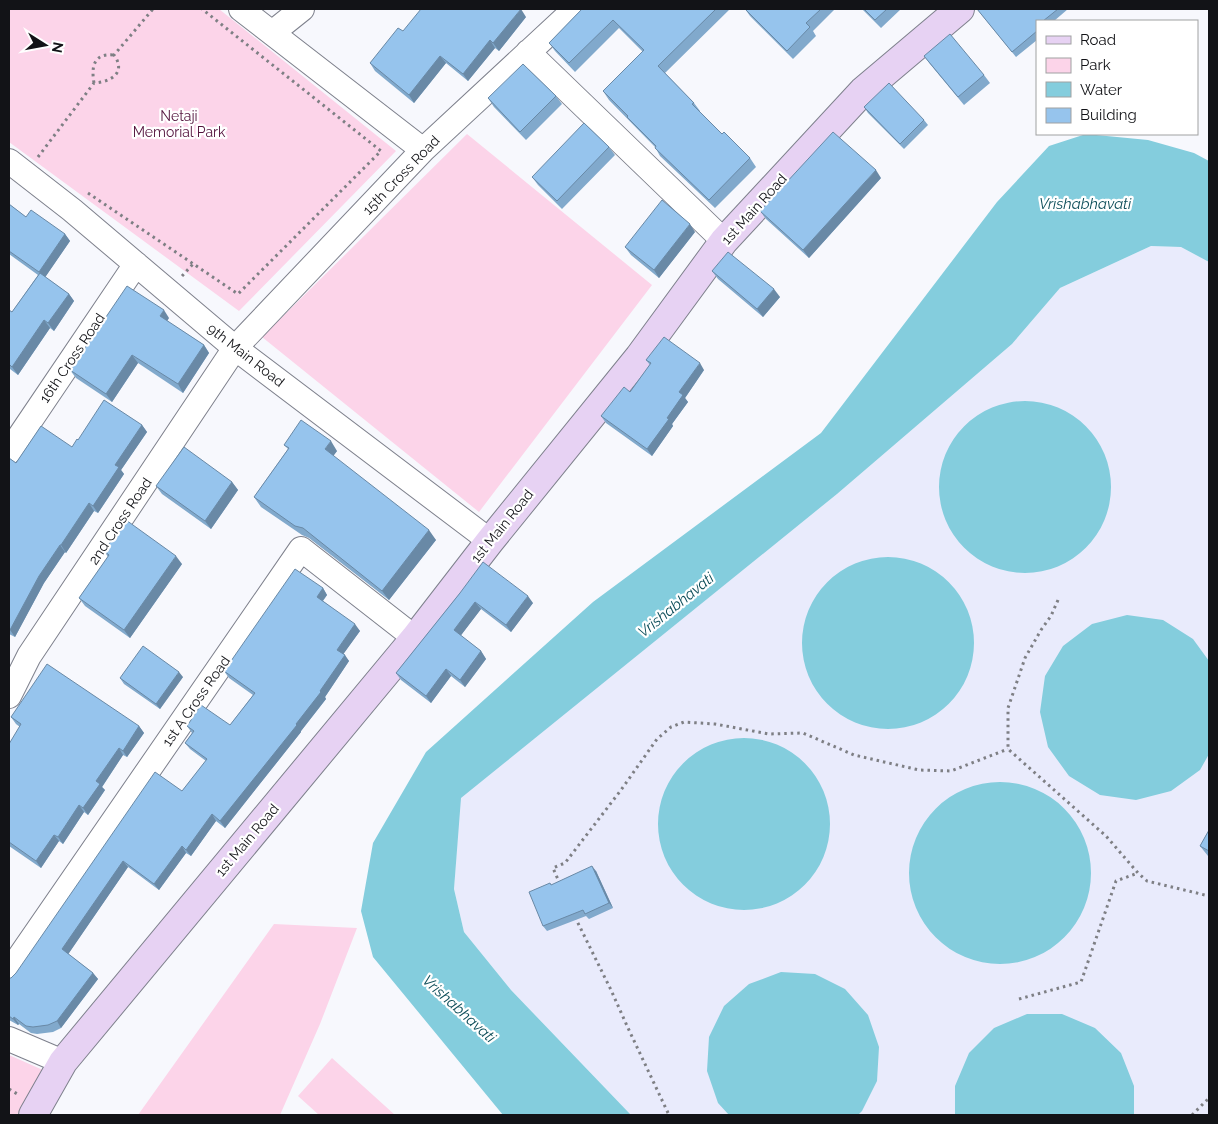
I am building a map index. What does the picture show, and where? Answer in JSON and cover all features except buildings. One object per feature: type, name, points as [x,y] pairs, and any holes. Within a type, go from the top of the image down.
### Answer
[{"type":"street","points":[[241,9],[424,150]]},
{"type":"street","points":[[272,33],[302,9]]},
{"type":"street","name":"15th Cross Road","points":[[235,348],[424,150],[575,9]]},
{"type":"street","name":"1st Main Road","points":[[33,1115],[63,1062],[415,638],[490,541],[638,357],[724,241],[863,91],[960,9]]},
{"type":"street","points":[[528,52],[724,241]]},
{"type":"street","name":"9th Main Road","points":[[20,157],[72,210],[235,348],[490,541]]},
{"type":"street","name":"16th Cross Road","points":[[9,452],[136,264]]},
{"type":"street","name":"2nd Cross Road","points":[[9,696],[29,656],[235,348]]},
{"type":"street","name":"1st A Cross Road","points":[[9,972],[301,549],[415,638]]},
{"type":"street","points":[[9,1039],[63,1062]]},
{"type":"path","points":[[94,83],[92,68],[95,62],[103,55],[114,55],[153,9]]},
{"type":"path","points":[[86,192],[238,294],[381,151],[202,9]]},
{"type":"path","points":[[20,157],[37,158],[94,83],[115,76],[119,65],[114,55]]},
{"type":"path","points":[[1058,600],[1051,616],[1026,658],[1008,708],[1008,749],[1106,836],[1138,873],[1148,881],[1209,896]]},
{"type":"path","points":[[564,891],[553,868],[565,863],[657,739],[671,727],[684,722],[715,724],[769,734],[803,733],[854,755],[919,770],[950,771],[1008,749]]},
{"type":"path","points":[[1019,999],[1081,982],[1116,881],[1138,873]]},
{"type":"path","points":[[574,915],[669,1115]]},
{"type":"path","points":[[1192,1115],[1209,1098]]},
{"type":"shaded area","points":[[1151,246],[1181,247],[1209,262],[1209,1115],[631,1115],[511,990],[464,932],[454,889],[460,798],[837,494],[1012,344],[1060,288]]},
{"type":"green space","name":"Netaji Memorial Park","points":[[9,9],[219,9],[396,151],[239,311],[9,142]]},
{"type":"green space","points":[[467,134],[652,285],[479,512],[262,337]]},
{"type":"green space","points":[[274,924],[357,928],[320,1024],[280,1115],[138,1115]]},
{"type":"green space","points":[[9,1055],[43,1070],[17,1115],[9,1115]]},
{"type":"green space","points":[[332,1058],[395,1115],[319,1115],[298,1096]]},
{"type":"water","name":"Vrishabhavati","points":[[1083,135],[1096,135],[1148,140],[1194,153],[1209,161],[1209,262],[1181,247],[1151,246],[1060,288],[1012,344],[837,494],[461,798],[454,889],[464,932],[511,990],[631,1115],[503,1115],[373,957],[361,911],[373,843],[426,752],[593,602],[821,433],[997,202],[1049,146]]},
{"type":"water","points":[[1025,401],[1042,403],[1058,408],[1086,426],[1104,454],[1109,470],[1111,487],[1109,504],[1104,520],[1086,548],[1058,566],[1042,571],[1025,573],[1008,571],[992,566],[964,548],[946,520],[941,504],[939,487],[941,470],[946,454],[964,426],[992,408],[1008,403]]},
{"type":"water","points":[[888,557],[905,559],[921,564],[949,582],[967,610],[972,626],[974,643],[972,660],[967,676],[949,704],[921,722],[905,727],[888,729],[871,727],[855,722],[827,704],[809,676],[804,660],[802,643],[804,626],[809,610],[827,582],[855,564],[871,559]]},
{"type":"water","points":[[1127,615],[1163,620],[1193,639],[1209,661],[1209,754],[1200,770],[1171,791],[1136,800],[1100,795],[1069,776],[1048,747],[1040,712],[1045,676],[1063,646],[1092,624]]},
{"type":"water","points":[[744,738],[761,740],[777,745],[805,763],[823,791],[828,807],[830,824],[828,841],[823,857],[805,885],[777,903],[761,908],[744,910],[727,908],[711,903],[683,885],[665,857],[660,841],[658,824],[660,807],[665,791],[683,763],[711,745],[727,740]]},
{"type":"water","points":[[1000,782],[1018,784],[1035,789],[1058,803],[1070,815],[1084,838],[1089,855],[1091,873],[1089,891],[1084,908],[1070,931],[1058,943],[1035,957],[1018,962],[1000,964],[982,962],[965,957],[942,943],[930,931],[916,908],[911,891],[909,873],[911,855],[916,838],[930,815],[942,803],[965,789],[982,784]]},
{"type":"water","points":[[781,972],[815,974],[845,989],[868,1015],[879,1047],[877,1081],[862,1111],[858,1115],[729,1115],[718,1103],[707,1071],[709,1037],[724,1006],[749,984]]},
{"type":"water","points":[[1027,1014],[1062,1014],[1095,1028],[1121,1053],[1134,1086],[1134,1115],[955,1115],[955,1086],[969,1053],[994,1028]]}]
